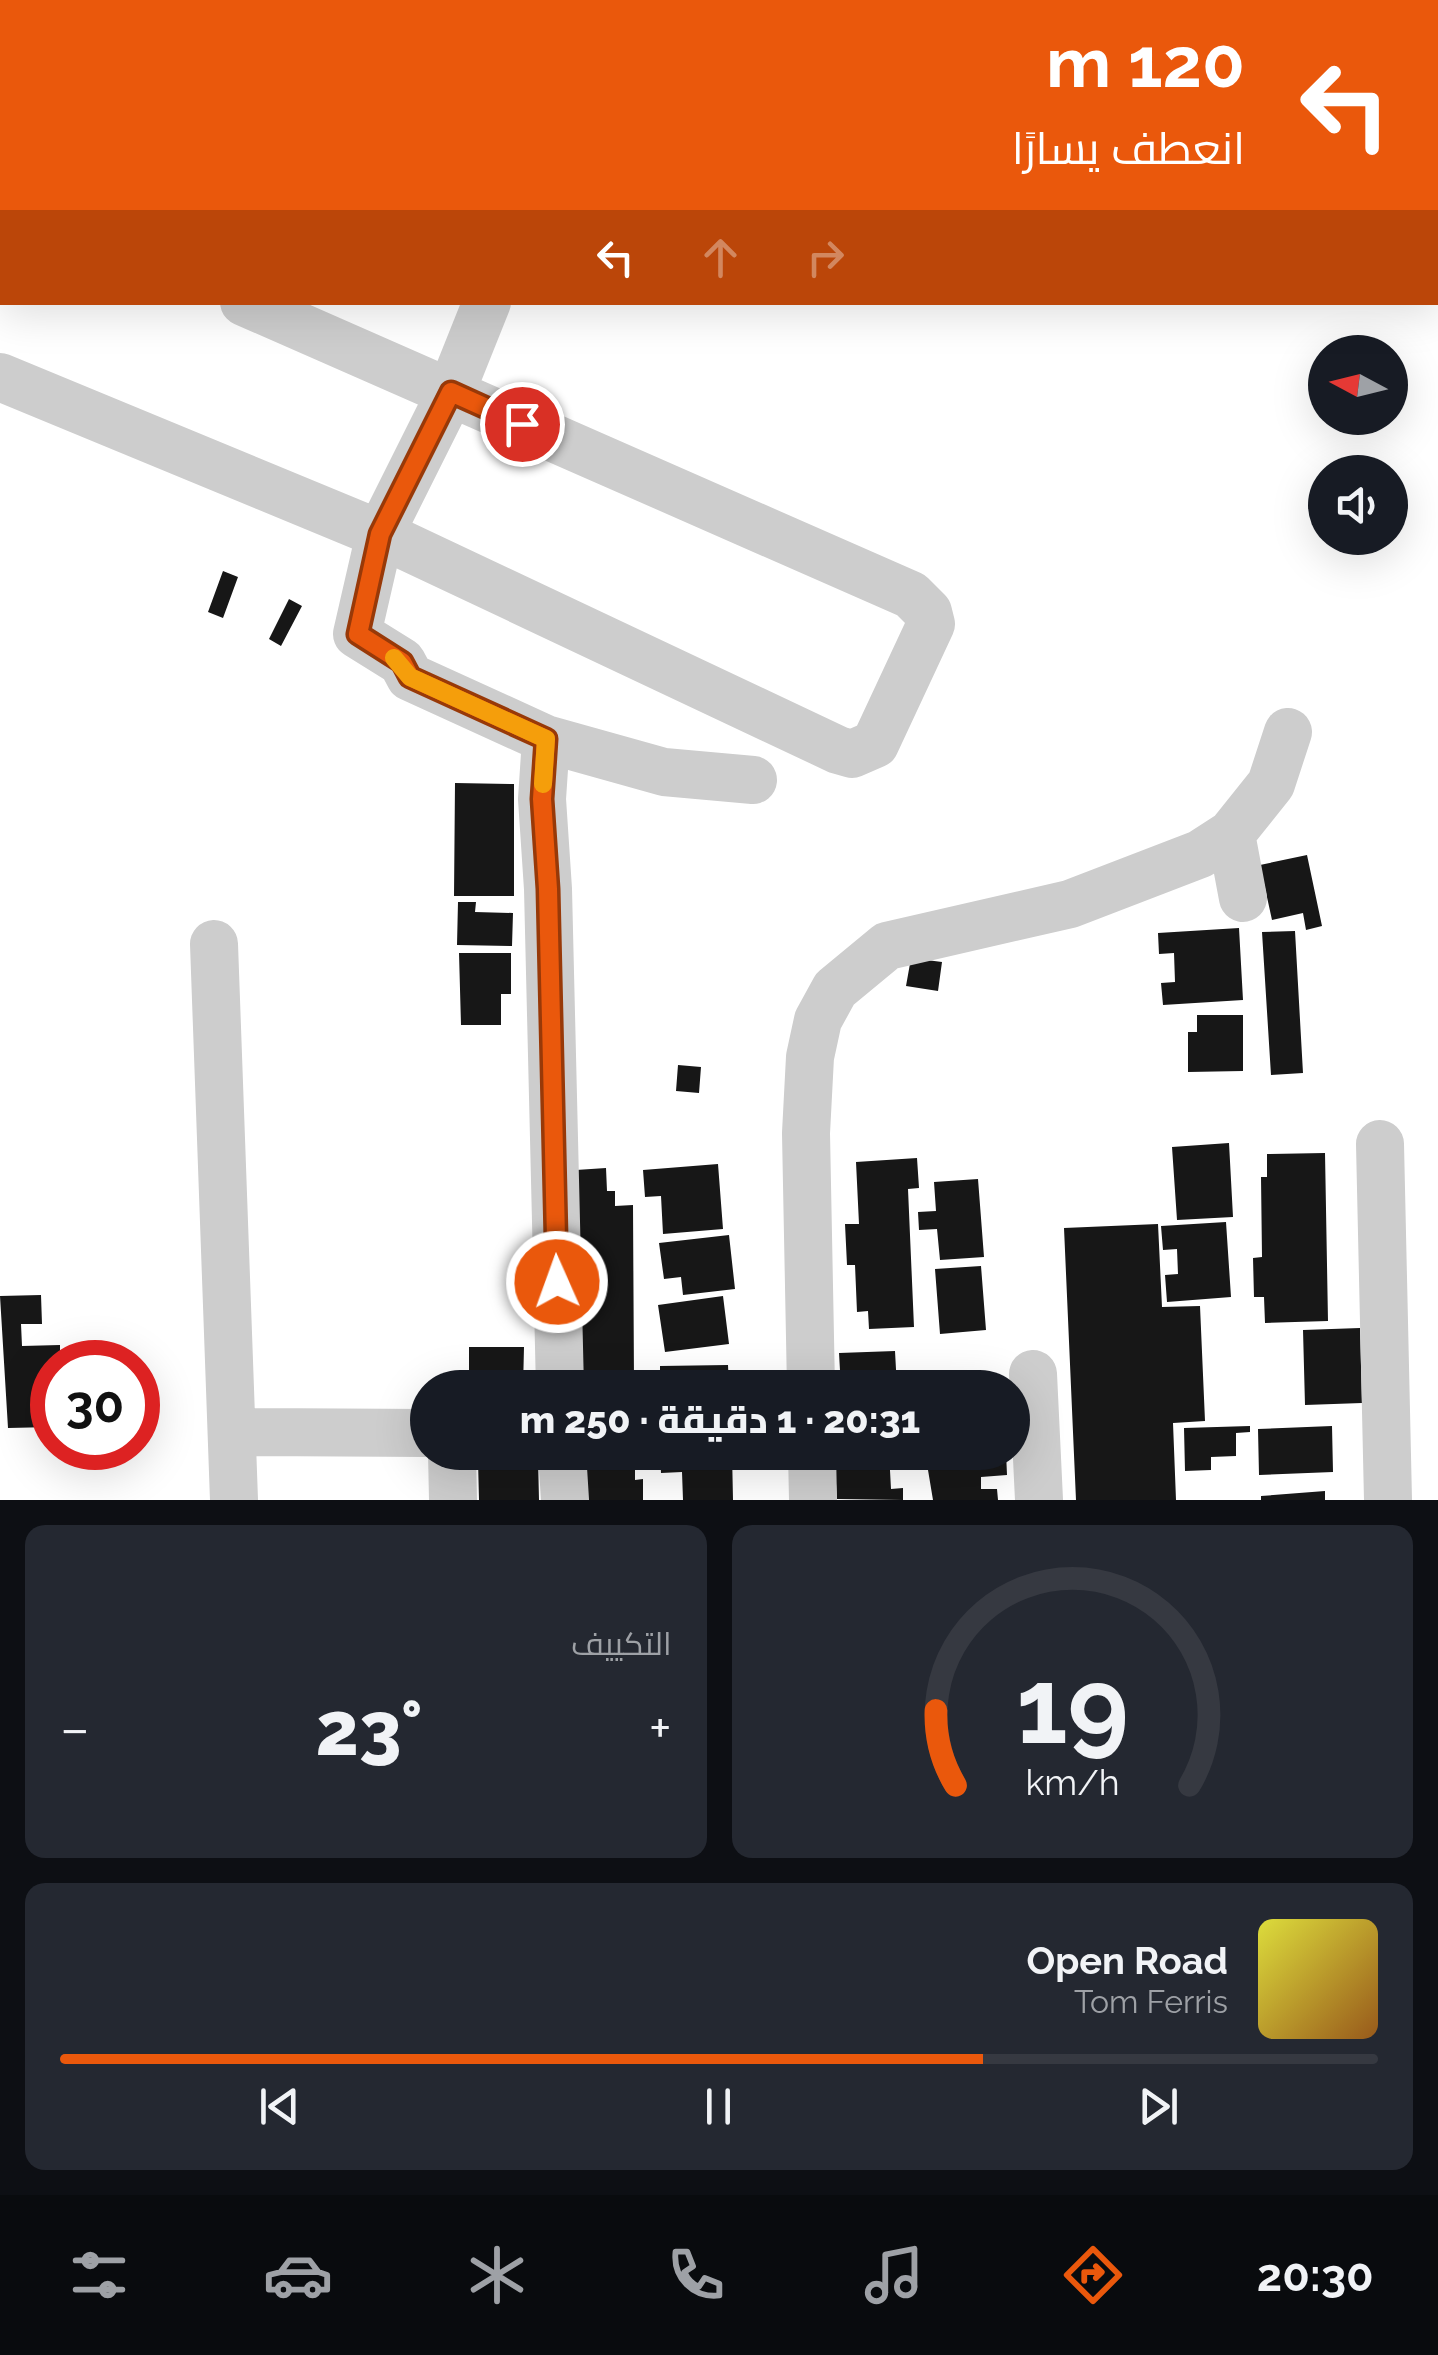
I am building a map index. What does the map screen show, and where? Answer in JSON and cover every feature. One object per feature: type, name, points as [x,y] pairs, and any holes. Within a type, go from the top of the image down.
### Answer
[{"type":"street","points":[[0,378],[380,534],[838,750],[852,754],[875,744],[930,624],[928,612],[911,595],[251,305]]},
{"type":"street","points":[[486,305],[451,392],[380,534],[358,634],[402,662],[410,677],[546,739],[664,772],[753,780]]},
{"type":"street","points":[[811,1370],[806,1132],[810,1056],[818,1020],[835,990],[887,946],[1070,904],[1200,854],[1232,834],[1271,784],[1288,732]]},
{"type":"street","points":[[546,739],[542,799],[548,889],[560,1370]]},
{"type":"street","points":[[1232,834],[1244,898]]},
{"type":"street","points":[[214,944],[234,1500]]},
{"type":"street","points":[[1380,1144],[1388,1500]]},
{"type":"street","points":[[1033,1374],[1038,1500]]},
{"type":"street","points":[[233,1432],[410,1433]]},
{"type":"street","points":[[452,1470],[453,1500]]},
{"type":"street","points":[[563,1470],[564,1500]]},
{"type":"street","points":[[812,1470],[813,1500]]},
{"type":"building","points":[[223,571],[238,577],[223,618],[208,612]]},
{"type":"building","points":[[289,599],[302,606],[281,646],[269,639]]},
{"type":"building","points":[[455,783],[514,784],[514,896],[454,896]]},
{"type":"building","points":[[1307,855],[1322,926],[1306,930],[1303,913],[1272,920],[1260,865]]},
{"type":"building","points":[[458,902],[476,902],[475,912],[513,913],[512,946],[457,945]]},
{"type":"building","points":[[1239,928],[1243,1000],[1163,1005],[1161,983],[1175,982],[1174,953],[1159,954],[1158,933]]},
{"type":"building","points":[[1295,931],[1303,1073],[1271,1075],[1262,932]]},
{"type":"building","points":[[459,953],[511,953],[511,994],[501,994],[501,1025],[461,1025]]},
{"type":"building","points":[[911,958],[942,962],[938,991],[906,986]]},
{"type":"building","points":[[1197,1015],[1243,1015],[1243,1071],[1188,1072],[1188,1032],[1197,1032]]},
{"type":"building","points":[[678,1065],[701,1067],[699,1093],[676,1091]]},
{"type":"building","points":[[1229,1143],[1233,1217],[1177,1220],[1172,1147]]},
{"type":"building","points":[[1325,1153],[1328,1321],[1265,1323],[1264,1297],[1254,1297],[1253,1258],[1262,1257],[1261,1177],[1267,1177],[1267,1154]]},
{"type":"building","points":[[917,1158],[919,1188],[908,1189],[914,1327],[869,1329],[868,1311],[857,1312],[855,1265],[847,1265],[845,1224],[859,1224],[856,1162]]},
{"type":"building","points":[[718,1164],[723,1229],[663,1234],[661,1196],[645,1197],[643,1170]]},
{"type":"building","points":[[606,1168],[607,1191],[615,1191],[615,1206],[633,1205],[634,1370],[577,1370],[576,1170]]},
{"type":"building","points":[[978,1179],[984,1257],[940,1260],[937,1229],[919,1230],[918,1212],[936,1211],[934,1182]]},
{"type":"building","points":[[1226,1222],[1231,1297],[1167,1302],[1165,1275],[1178,1274],[1177,1249],[1163,1250],[1161,1226]]},
{"type":"building","points":[[1158,1224],[1162,1307],[1200,1306],[1205,1421],[1173,1423],[1176,1500],[1076,1500],[1064,1228]]},
{"type":"building","points":[[729,1235],[735,1289],[683,1295],[681,1277],[664,1279],[659,1243]]},
{"type":"building","points":[[981,1266],[986,1330],[940,1334],[935,1269]]},
{"type":"building","points":[[41,1295],[42,1324],[21,1324],[22,1346],[30,1346],[30,1428],[8,1428],[0,1296]]},
{"type":"building","points":[[723,1296],[729,1344],[665,1352],[658,1305]]},
{"type":"building","points":[[1360,1328],[1362,1403],[1305,1405],[1303,1330]]},
{"type":"building","points":[[469,1347],[524,1347],[523,1370],[469,1370]]},
{"type":"building","points":[[895,1351],[896,1370],[840,1370],[839,1353]]},
{"type":"building","points":[[728,1365],[728,1370],[660,1370],[660,1366]]},
{"type":"building","points":[[1250,1426],[1250,1432],[1236,1433],[1236,1456],[1211,1457],[1211,1470],[1185,1471],[1184,1428]]},
{"type":"building","points":[[1332,1426],[1333,1472],[1259,1475],[1258,1429]]},
{"type":"building","points":[[478,1470],[538,1470],[539,1500],[479,1500]]},
{"type":"building","points":[[578,1470],[635,1470],[635,1480],[643,1479],[643,1500],[579,1500]]},
{"type":"building","points":[[661,1470],[732,1470],[733,1500],[683,1500],[682,1472]]},
{"type":"building","points":[[835,1470],[890,1470],[891,1489],[903,1488],[903,1500],[837,1499]]},
{"type":"building","points":[[928,1470],[1007,1470],[1007,1475],[981,1477],[981,1489],[997,1489],[998,1500],[933,1500]]},
{"type":"building","points":[[1325,1491],[1325,1500],[1261,1500],[1261,1496]]},
{"type":"slow traffic","points":[[394,658],[402,662],[410,677],[546,739],[543,784]]},
{"type":"route","points":[[522,424],[451,392],[380,534],[358,634],[402,662],[410,677],[546,739],[542,799],[548,889],[557,1282]]}]
